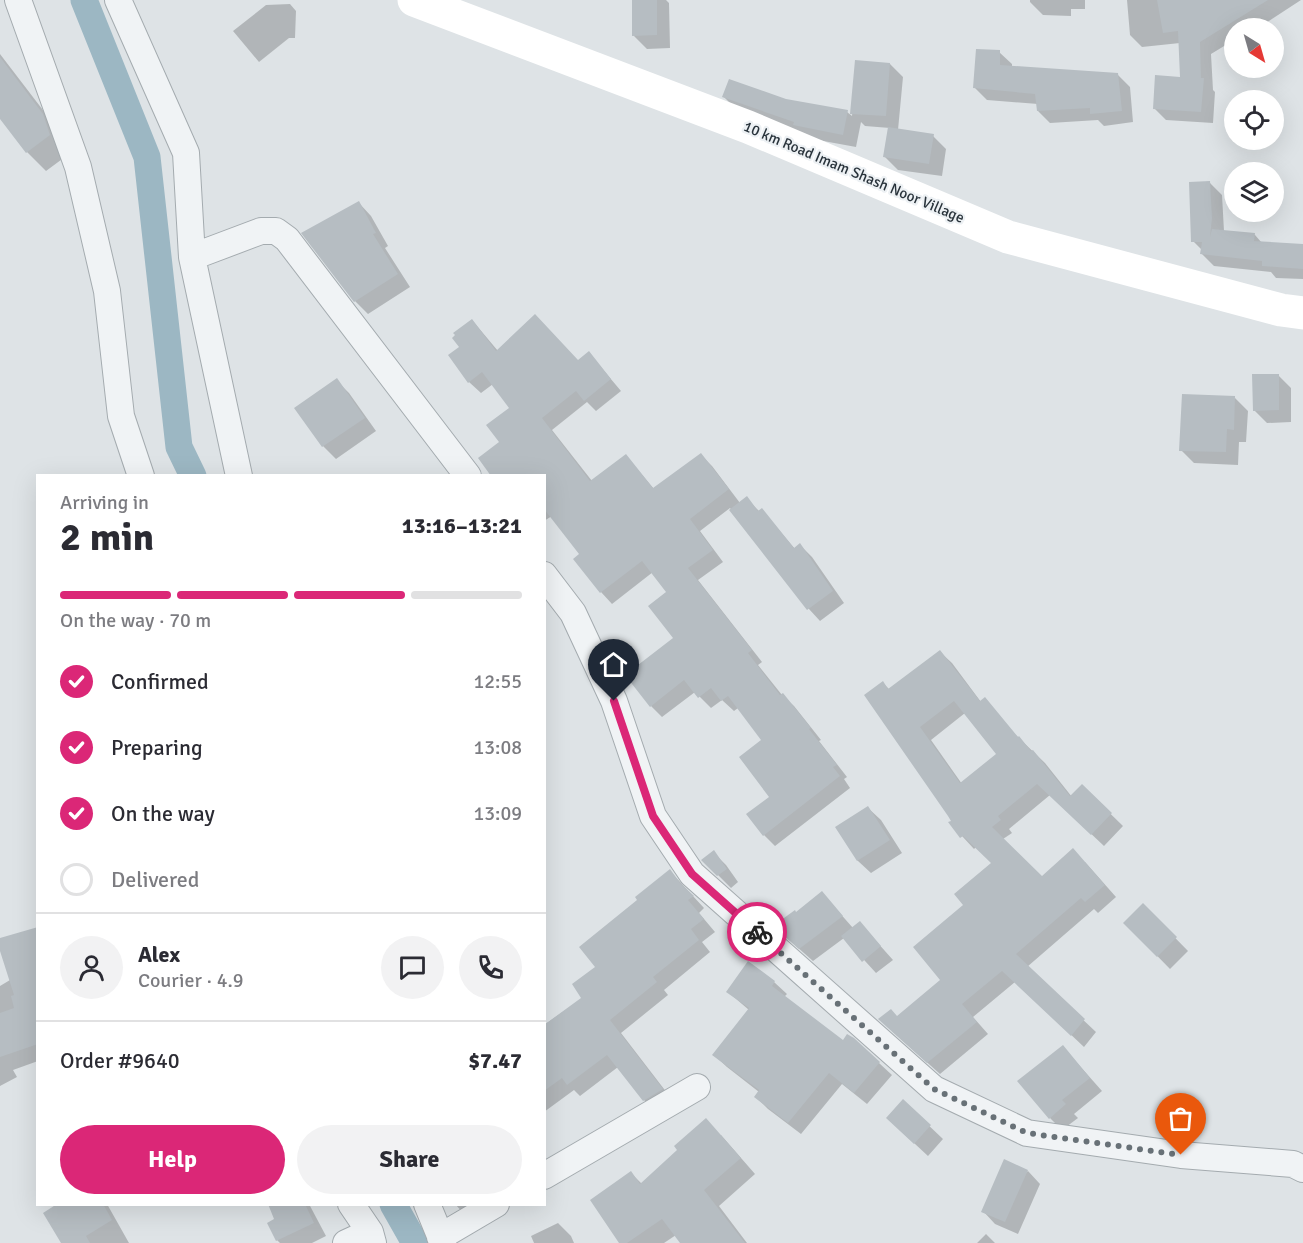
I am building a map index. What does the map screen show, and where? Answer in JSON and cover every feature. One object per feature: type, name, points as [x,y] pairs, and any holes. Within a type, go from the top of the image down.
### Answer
[{"type":"street","points":[[18,0],[78,167],[107,291],[121,416],[140,474]]},
{"type":"street","points":[[118,0],[186,153],[192,257],[239,474]]},
{"type":"street","name":"10 km Road Imam Shash Noor Village","points":[[414,0],[748,127],[1008,237],[1281,310],[1303,313]]},
{"type":"street","points":[[192,257],[261,231],[276,231],[288,239],[466,474]]},
{"type":"street","points":[[546,578],[573,613],[614,701],[653,816],[692,874],[934,1089],[1027,1133],[1181,1155],[1293,1164],[1303,1169]]},
{"type":"street","points":[[546,1175],[697,1087]]},
{"type":"street","points":[[346,1243],[371,1238],[352,1206]]},
{"type":"street","points":[[428,1206],[441,1240],[493,1206]]},
{"type":"building","points":[[632,0],[657,0],[657,35],[632,36]]},
{"type":"building","points":[[1157,0],[1268,0],[1239,18],[1224,18],[1224,27],[1200,42],[1201,78],[1204,78],[1201,112],[1153,109],[1155,75],[1180,77],[1178,31],[1163,33]]},
{"type":"building","points":[[976,49],[1000,50],[1000,65],[1118,73],[1122,111],[1090,114],[1090,108],[1037,111],[1035,94],[973,88]]},
{"type":"building","points":[[0,57],[43,114],[50,135],[26,153],[0,119]]},
{"type":"building","points":[[855,60],[890,63],[886,116],[850,114]]},
{"type":"building","points":[[729,79],[786,99],[848,110],[843,135],[793,125],[794,122],[722,97]]},
{"type":"building","points":[[888,127],[934,134],[929,164],[883,157]]},
{"type":"building","points":[[1210,181],[1212,218],[1210,237],[1212,229],[1255,233],[1254,241],[1303,244],[1303,269],[1262,266],[1262,261],[1200,254],[1202,242],[1191,242],[1189,182]]},
{"type":"building","points":[[359,201],[376,233],[373,234],[398,274],[354,302],[301,233]]},
{"type":"building","points":[[535,314],[578,360],[589,351],[611,379],[584,401],[576,391],[542,418],[590,481],[626,454],[653,488],[701,453],[729,489],[690,519],[713,550],[688,568],[752,650],[748,653],[780,695],[783,693],[811,728],[809,729],[837,765],[833,767],[840,776],[763,836],[746,814],[769,797],[739,757],[761,740],[728,696],[721,701],[711,688],[698,698],[684,680],[650,707],[625,675],[673,638],[648,606],[666,592],[642,561],[600,593],[573,559],[579,554],[546,512],[546,474],[490,474],[478,458],[499,442],[486,425],[509,408],[482,372],[468,383],[448,355],[459,347],[452,338],[455,335],[453,333],[472,319],[496,351]]},
{"type":"building","points":[[1252,374],[1279,374],[1279,410],[1253,411]]},
{"type":"building","points":[[337,378],[365,418],[322,447],[294,408]]},
{"type":"building","points":[[1182,394],[1235,396],[1234,430],[1227,429],[1226,452],[1179,451]]},
{"type":"building","points":[[747,496],[758,511],[762,508],[794,548],[800,543],[833,591],[807,610],[729,510]]},
{"type":"building","points":[[940,650],[980,701],[985,697],[1018,737],[1031,751],[1033,750],[1070,796],[1082,784],[1112,813],[1091,835],[1037,784],[998,816],[1001,820],[992,827],[1042,876],[1073,848],[1105,885],[1085,902],[1081,898],[1016,954],[1085,1019],[1071,1036],[1002,971],[962,1004],[977,1022],[927,1063],[878,1019],[891,1009],[897,1016],[940,980],[913,947],[963,905],[954,894],[991,863],[963,836],[960,838],[948,822],[951,821],[948,816],[864,695],[883,681],[888,689]],"holes":[[[954,701],[996,754],[960,783],[920,727]]]},
{"type":"building","points":[[868,806],[890,840],[857,861],[835,827]]},
{"type":"building","points":[[714,850],[727,869],[717,876],[701,860]]},
{"type":"building","points":[[670,869],[680,883],[694,896],[688,900],[704,919],[691,929],[699,940],[653,977],[657,982],[610,1020],[663,1089],[643,1101],[607,1055],[567,1085],[562,1078],[546,1090],[546,1024],[581,998],[572,984],[595,967],[579,947],[637,900],[635,897]]},
{"type":"building","points":[[822,891],[843,916],[799,949],[773,926],[795,910],[796,912]]},
{"type":"building","points":[[1143,903],[1177,937],[1157,957],[1123,923]]},
{"type":"building","points":[[860,921],[881,946],[862,962],[841,936]]},
{"type":"building","points":[[36,928],[36,1045],[0,1057],[0,1013],[14,1008],[11,996],[14,995],[0,951],[0,938]]},
{"type":"building","points":[[748,961],[775,981],[772,986],[843,1040],[847,1034],[854,1038],[880,1062],[854,1093],[829,1073],[788,1123],[754,1097],[759,1090],[712,1055],[749,1008],[726,992]]},
{"type":"building","points":[[1063,1045],[1090,1078],[1062,1100],[1066,1104],[1049,1119],[1017,1081]]},
{"type":"building","points":[[903,1099],[931,1125],[914,1144],[886,1118]]},
{"type":"building","points":[[706,1118],[741,1158],[704,1190],[745,1243],[680,1243],[662,1219],[627,1243],[619,1243],[590,1200],[631,1171],[640,1184],[677,1150],[674,1146]]},
{"type":"building","points":[[1004,1159],[1028,1170],[1005,1222],[981,1212]]},
{"type":"building","points":[[54,1206],[104,1206],[112,1220],[86,1236],[90,1243],[61,1243],[43,1213]]},
{"type":"building","points":[[269,1206],[306,1206],[314,1223],[276,1241],[267,1223],[274,1219]]},
{"type":"waterway","points":[[84,0],[147,157],[179,447],[192,474]]},
{"type":"waterway","points":[[394,1206],[415,1243]]},
{"type":"way so far","points":[[757,932],[934,1089],[1027,1133],[1181,1155]]},
{"type":"route","points":[[614,701],[653,816],[692,874],[757,932]]}]
